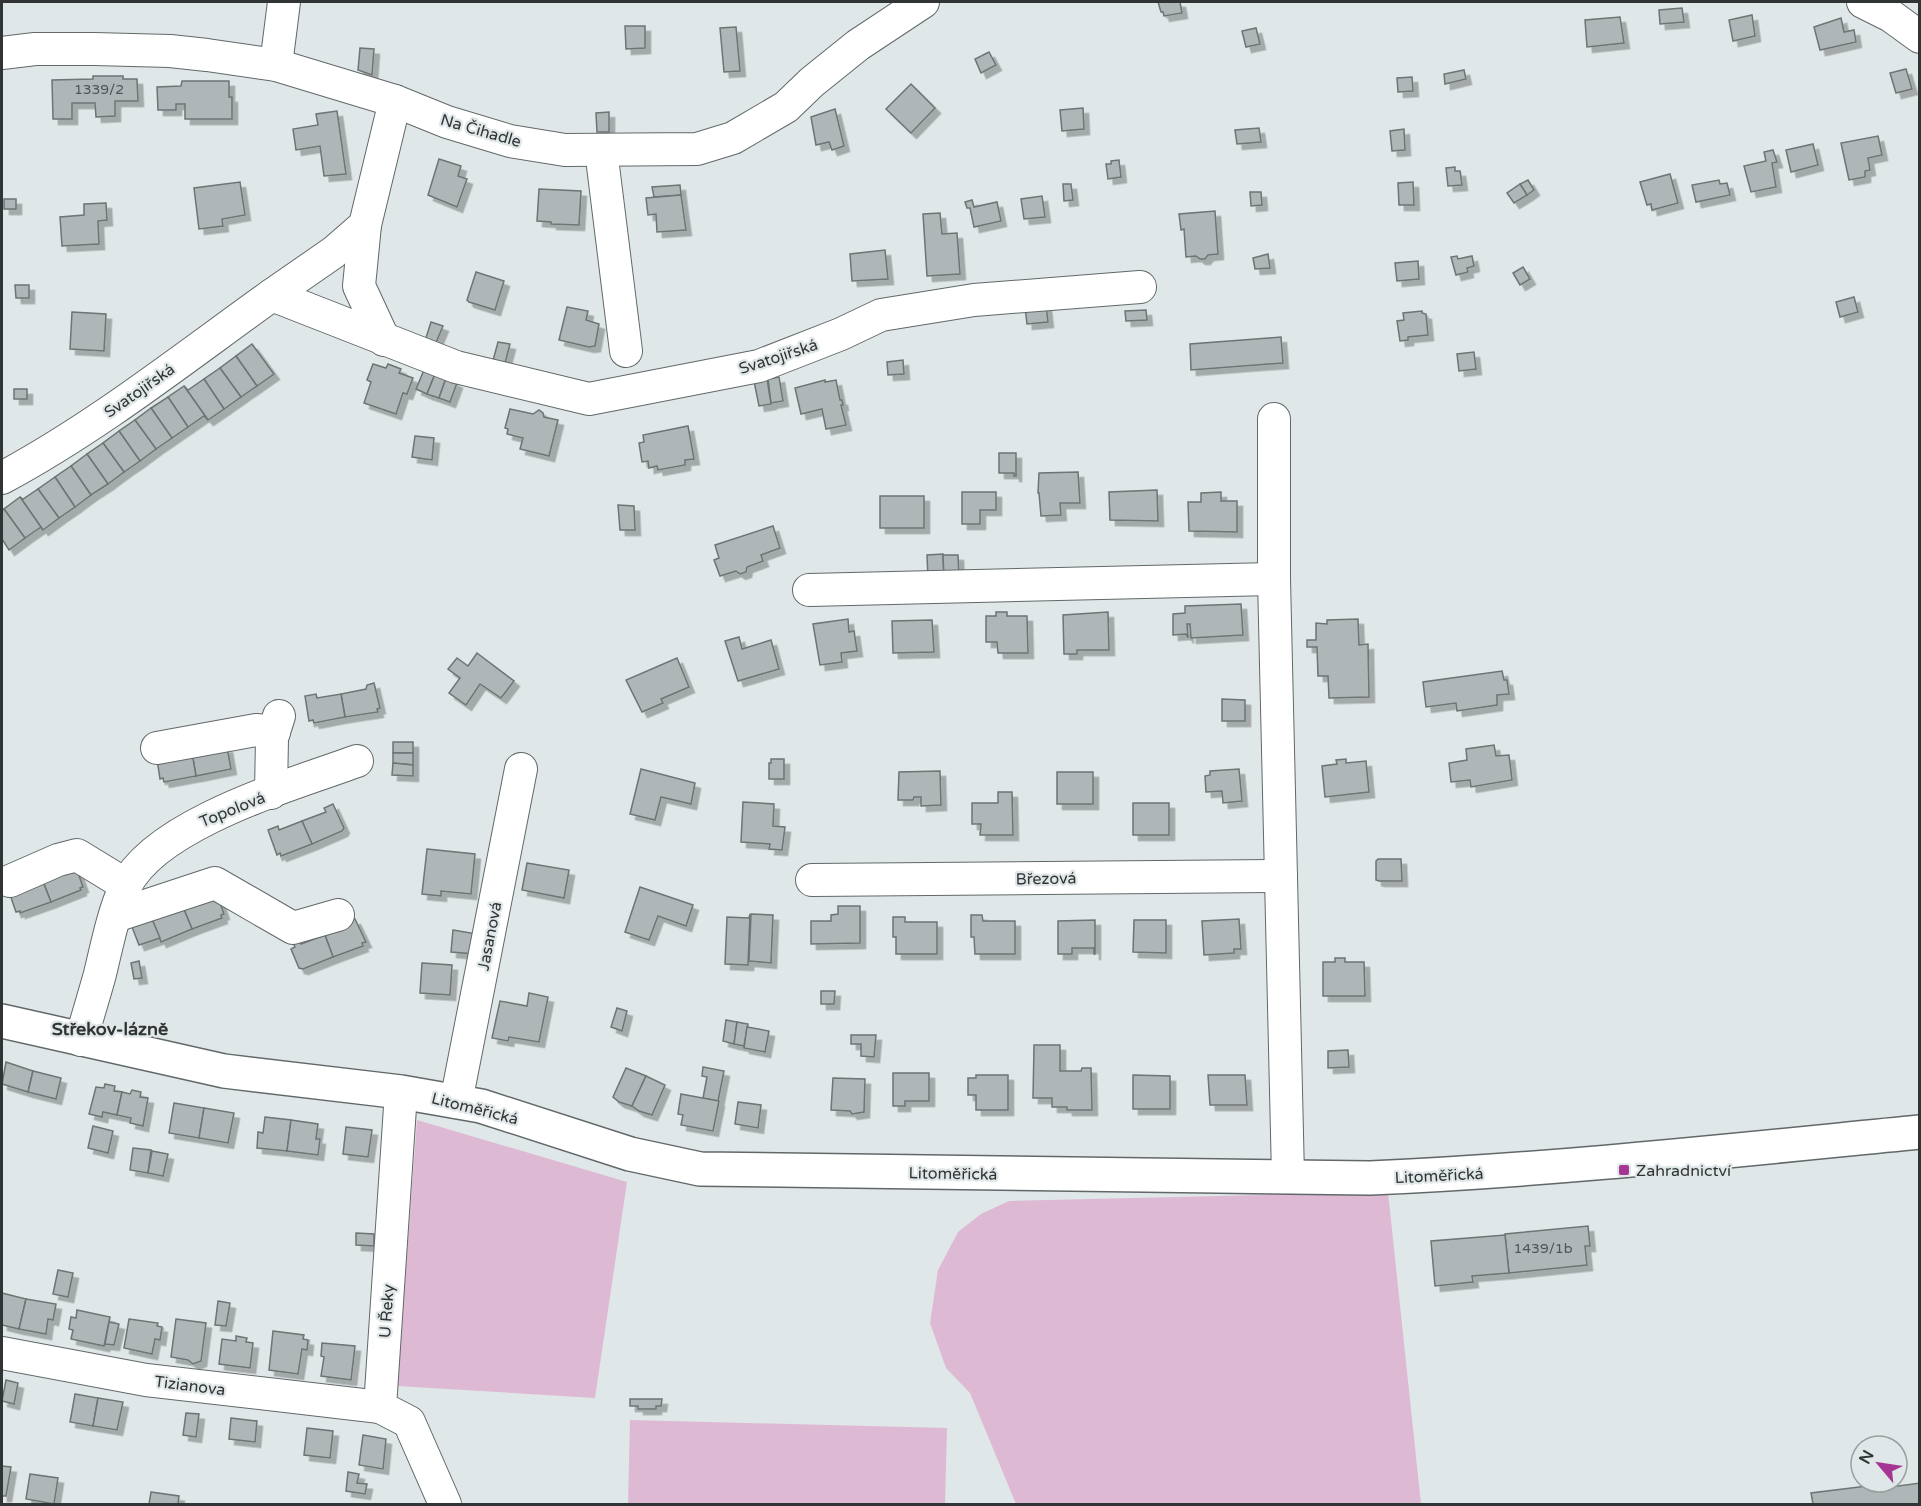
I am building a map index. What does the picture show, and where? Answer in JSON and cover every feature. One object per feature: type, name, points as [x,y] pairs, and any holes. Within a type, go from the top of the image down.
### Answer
[{"type":"main road","name":"Litoměřická","points":[[2,1021],[224,1071],[401,1092],[481,1106],[630,1154],[700,1169],[1370,1178],[1456,1174],[1630,1160],[1920,1132]]},
{"type":"street","points":[[276,65],[284,2]]},
{"type":"street","name":"Na Čihadle","points":[[2,52],[94,49],[170,51],[276,65],[395,101],[447,122],[510,141],[565,150],[697,149],[733,138],[786,108],[812,82],[858,45],[923,2]]},
{"type":"street","points":[[1863,2],[1891,16],[1920,37]]},
{"type":"street","points":[[384,340],[359,286],[365,225],[395,101]]},
{"type":"street","points":[[601,150],[626,351]]},
{"type":"street","name":"Svatojiřská","points":[[2,478],[98,419],[334,252],[365,225]]},
{"type":"street","name":"Svatojiřská","points":[[272,295],[456,367],[589,399],[759,366],[841,334],[881,315],[974,300],[1140,287]]},
{"type":"street","points":[[1274,419],[1274,579],[1288,1176]]},
{"type":"street","points":[[809,590],[1274,579]]},
{"type":"street","points":[[157,748],[277,724],[272,738],[271,793]]},
{"type":"street","name":"Topolová","points":[[81,1040],[115,916],[126,885],[152,853],[193,825],[357,761]]},
{"type":"street","name":"Jasanová","points":[[456,1102],[521,770]]},
{"type":"street","points":[[10,881],[58,860],[77,855],[126,885]]},
{"type":"street","name":"Březová","points":[[812,880],[1281,876]]},
{"type":"street","points":[[115,916],[215,883],[293,928],[338,915]]},
{"type":"street","name":"U Řeky","points":[[380,1407],[401,1092]]},
{"type":"street","name":"Tizianova","points":[[2,1353],[146,1380],[380,1407]]},
{"type":"street","points":[[380,1407],[409,1422],[445,1504]]},
{"type":"shaded area","points":[[417,1120],[627,1182],[595,1398],[397,1386]]},
{"type":"shaded area","points":[[1388,1192],[1421,1504],[1016,1504],[970,1393],[946,1368],[930,1323],[938,1270],[958,1232],[981,1214],[1009,1201]]},
{"type":"shaded area","points":[[630,1420],[947,1428],[945,1504],[628,1504]]},
{"type":"building","points":[[1158,2],[1180,2],[1182,13],[1164,16]]},
{"type":"building","points":[[1682,8],[1684,22],[1660,24],[1659,10]]},
{"type":"building","points":[[1752,15],[1755,36],[1733,41],[1729,20]]},
{"type":"building","points":[[1620,17],[1624,43],[1587,47],[1585,20]]},
{"type":"building","points":[[1841,18],[1844,32],[1854,30],[1856,42],[1820,50],[1814,27]]},
{"type":"building","points":[[625,26],[645,26],[645,48],[626,49]]},
{"type":"building","points":[[736,27],[740,71],[724,72],[720,28]]},
{"type":"building","points":[[1256,28],[1260,44],[1246,47],[1242,31]]},
{"type":"building","points":[[360,48],[374,49],[372,75],[358,70]]},
{"type":"building","points":[[989,52],[996,65],[981,73],[975,59]]},
{"type":"building","points":[[1906,69],[1912,89],[1896,93],[1890,73]]},
{"type":"building","points":[[1464,70],[1466,79],[1445,84],[1444,74]]},
{"type":"building","points":[[93,76],[123,76],[123,79],[137,79],[138,101],[115,101],[115,116],[96,117],[95,103],[72,103],[72,119],[53,119],[52,80],[93,79]]},
{"type":"building","points":[[1412,77],[1413,91],[1398,92],[1397,78]]},
{"type":"building","points":[[182,81],[229,81],[232,119],[185,119],[185,104],[176,104],[176,110],[158,110],[157,87],[181,86]]},
{"type":"building","points":[[911,84],[935,108],[911,133],[886,109]]},
{"type":"building","points":[[1083,108],[1084,129],[1062,131],[1060,110]]},
{"type":"building","points":[[835,109],[844,146],[832,150],[829,142],[816,145],[811,117]]},
{"type":"building","points":[[337,111],[346,174],[324,176],[320,146],[296,150],[293,129],[318,125],[316,114]]},
{"type":"building","points":[[609,112],[609,132],[597,132],[596,113]]},
{"type":"building","points":[[1259,128],[1261,142],[1237,144],[1235,130]]},
{"type":"building","points":[[1404,129],[1405,150],[1392,151],[1390,131]]},
{"type":"building","points":[[1878,136],[1882,155],[1868,158],[1870,170],[1865,171],[1865,177],[1849,180],[1841,143]]},
{"type":"building","points":[[1813,144],[1818,165],[1791,172],[1786,150]]},
{"type":"building","points":[[1773,150],[1777,162],[1772,163],[1776,187],[1751,192],[1744,166],[1766,161],[1764,152]]},
{"type":"building","points":[[439,159],[461,166],[458,176],[467,179],[457,207],[428,195]]},
{"type":"building","points":[[1119,160],[1121,177],[1108,179],[1106,164]]},
{"type":"building","points":[[1455,167],[1455,171],[1460,171],[1462,185],[1448,186],[1446,168]]},
{"type":"building","points":[[1670,174],[1678,203],[1652,210],[1651,204],[1647,205],[1640,182]]},
{"type":"building","points":[[1528,180],[1534,190],[1527,195],[1520,184]]},
{"type":"building","points":[[1719,180],[1720,184],[1727,183],[1730,195],[1696,202],[1692,185]]},
{"type":"building","points":[[240,182],[245,215],[222,219],[223,226],[199,229],[194,188]]},
{"type":"building","points":[[1413,182],[1414,205],[1399,205],[1398,183]]},
{"type":"building","points":[[1063,184],[1071,184],[1073,200],[1064,201]]},
{"type":"building","points":[[1520,184],[1527,195],[1514,203],[1507,193]]},
{"type":"building","points":[[680,185],[681,195],[654,197],[652,187]]},
{"type":"building","points":[[539,189],[581,191],[579,225],[537,221]]},
{"type":"building","points":[[1250,192],[1261,192],[1262,205],[1251,206]]},
{"type":"building","points":[[681,195],[686,230],[657,232],[656,214],[648,215],[646,198]]},
{"type":"building","points":[[1042,196],[1045,217],[1024,219],[1021,199]]},
{"type":"building","points":[[4,199],[16,199],[16,209],[4,209]]},
{"type":"building","points":[[972,200],[974,207],[997,202],[1001,221],[974,227],[970,208],[967,208],[965,202]]},
{"type":"building","points":[[106,203],[107,220],[98,221],[99,244],[62,246],[60,217],[84,215],[84,204]]},
{"type":"building","points":[[1215,211],[1218,254],[1208,255],[1205,259],[1196,256],[1186,257],[1184,229],[1181,230],[1179,214]]},
{"type":"building","points":[[940,213],[942,234],[957,233],[960,274],[927,276],[923,214]]},
{"type":"building","points":[[885,250],[888,279],[852,281],[850,254]]},
{"type":"building","points":[[1268,254],[1270,268],[1255,269],[1253,258]]},
{"type":"building","points":[[1457,256],[1458,259],[1472,256],[1474,266],[1467,268],[1468,272],[1456,275],[1451,257]]},
{"type":"building","points":[[1418,261],[1419,279],[1397,281],[1395,263]]},
{"type":"building","points":[[1523,267],[1530,279],[1520,285],[1513,273]]},
{"type":"building","points":[[476,272],[504,281],[495,310],[467,300]]},
{"type":"building","points":[[15,285],[29,285],[29,298],[16,298]]},
{"type":"building","points":[[1854,297],[1858,312],[1840,317],[1836,302]]},
{"type":"building","points":[[1046,305],[1048,322],[1027,324],[1025,307]]},
{"type":"building","points":[[567,307],[588,311],[586,320],[599,324],[595,346],[589,347],[559,340]]},
{"type":"building","points":[[1146,310],[1147,320],[1126,321],[1125,311]]},
{"type":"building","points":[[1422,311],[1426,314],[1428,335],[1408,337],[1408,340],[1400,341],[1397,321],[1404,320],[1403,313]]},
{"type":"building","points":[[72,312],[106,314],[104,351],[70,349]]},
{"type":"building","points":[[431,322],[443,326],[435,345],[425,341]]},
{"type":"building","points":[[1281,337],[1283,363],[1191,370],[1190,344]]},
{"type":"building","points":[[498,342],[510,344],[504,367],[492,364]]},
{"type":"building","points":[[252,344],[274,374],[257,386],[236,356]]},
{"type":"building","points":[[1474,352],[1476,369],[1459,371],[1457,354]]},
{"type":"building","points":[[236,356],[257,386],[241,397],[220,368]]},
{"type":"building","points":[[903,360],[904,374],[888,375],[887,362]]},
{"type":"building","points":[[373,364],[386,368],[388,364],[401,369],[399,373],[413,378],[407,394],[403,393],[396,414],[364,403],[371,382],[367,380]]},
{"type":"building","points":[[220,368],[241,397],[224,409],[204,379]]},
{"type":"building","points":[[424,370],[435,374],[427,394],[416,389]]},
{"type":"building","points":[[435,374],[446,378],[439,398],[427,394]]},
{"type":"building","points":[[779,377],[783,401],[771,403],[768,379]]},
{"type":"building","points":[[446,378],[457,383],[450,402],[439,398]]},
{"type":"building","points":[[204,379],[224,409],[208,420],[184,386],[188,390]]},
{"type":"building","points":[[767,379],[771,404],[759,406],[754,381]]},
{"type":"building","points":[[825,380],[825,382],[836,380],[846,425],[826,429],[822,409],[801,414],[795,388]]},
{"type":"building","points":[[184,386],[208,420],[204,416],[188,427],[168,397]]},
{"type":"building","points":[[14,389],[27,389],[27,399],[14,399]]},
{"type":"building","points":[[168,397],[188,427],[172,438],[151,408]]},
{"type":"building","points":[[151,408],[172,438],[156,449],[135,420]]},
{"type":"building","points":[[510,409],[533,414],[539,410],[544,417],[558,420],[549,456],[520,449],[523,438],[507,434],[508,429],[505,428]]},
{"type":"building","points":[[135,420],[156,449],[140,461],[119,431]]},
{"type":"building","points":[[688,426],[694,459],[685,460],[685,465],[658,470],[657,466],[649,468],[648,461],[642,462],[639,443],[644,442],[643,435]]},
{"type":"building","points":[[119,431],[140,461],[124,472],[103,443]]},
{"type":"building","points":[[415,436],[434,438],[432,460],[412,457]]},
{"type":"building","points":[[103,443],[124,472],[108,484],[87,454]]},
{"type":"building","points":[[999,453],[1016,453],[1016,476],[1014,473],[999,473]]},
{"type":"building","points":[[87,454],[108,484],[91,495],[71,466]]},
{"type":"building","points":[[71,466],[91,495],[75,507],[55,477]]},
{"type":"building","points":[[1078,472],[1080,503],[1060,503],[1061,515],[1041,516],[1038,493],[1039,473]]},
{"type":"building","points":[[55,477],[75,507],[59,518],[38,489]]},
{"type":"building","points":[[38,489],[59,518],[43,530],[20,497],[23,499]]},
{"type":"building","points":[[1157,490],[1158,521],[1110,520],[1109,492]]},
{"type":"building","points":[[962,492],[996,492],[996,510],[980,510],[980,524],[962,524]]},
{"type":"building","points":[[1221,492],[1221,501],[1237,501],[1237,532],[1189,531],[1188,502],[1201,502],[1201,493]]},
{"type":"building","points":[[880,496],[924,496],[924,528],[880,528]]},
{"type":"building","points":[[20,497],[41,527],[25,538],[4,509]]},
{"type":"building","points":[[618,505],[634,506],[635,530],[620,530]]},
{"type":"building","points":[[4,509],[25,538],[9,550],[2,539],[2,511]]},
{"type":"building","points":[[773,526],[780,548],[761,555],[763,561],[747,567],[746,572],[740,574],[736,571],[720,576],[714,560],[719,558],[715,545]]},
{"type":"building","points":[[943,554],[944,578],[928,579],[927,555]]},
{"type":"building","points":[[943,555],[958,555],[959,577],[944,578]]},
{"type":"building","points":[[1241,604],[1243,635],[1191,638],[1190,624],[1187,624],[1188,638],[1186,634],[1173,635],[1173,614],[1185,613],[1185,606]]},
{"type":"building","points":[[996,612],[1007,612],[1007,616],[1027,616],[1028,653],[998,653],[997,642],[986,642],[986,616],[996,616]]},
{"type":"building","points":[[1108,612],[1109,650],[1077,650],[1077,654],[1064,654],[1063,615]]},
{"type":"building","points":[[848,619],[849,632],[854,631],[857,651],[841,653],[842,662],[820,665],[813,624]]},
{"type":"building","points":[[1358,619],[1359,645],[1368,644],[1369,697],[1329,698],[1328,676],[1318,676],[1317,647],[1307,647],[1307,640],[1316,640],[1316,623],[1327,624],[1327,620]]},
{"type":"building","points":[[932,620],[934,652],[893,653],[892,621]]},
{"type":"building","points":[[739,637],[742,649],[771,640],[779,669],[738,681],[725,641]]},
{"type":"building","points":[[477,653],[514,681],[501,698],[480,684],[466,705],[449,693],[460,678],[448,669],[457,658],[468,666]]},
{"type":"building","points":[[677,658],[689,687],[661,699],[663,703],[642,712],[626,680]]},
{"type":"building","points":[[1502,671],[1504,680],[1507,680],[1509,694],[1497,695],[1497,705],[1457,711],[1456,703],[1426,707],[1423,682]]},
{"type":"building","points":[[374,683],[380,708],[377,709],[378,712],[345,717],[341,694],[366,689],[367,685]]},
{"type":"building","points":[[316,694],[317,698],[341,694],[345,717],[314,723],[313,720],[309,721],[305,696]]},
{"type":"building","points":[[1222,699],[1245,700],[1245,721],[1222,721]]},
{"type":"building","points":[[393,742],[413,742],[413,753],[393,753]]},
{"type":"building","points":[[1494,745],[1496,756],[1509,755],[1512,780],[1471,787],[1470,780],[1451,782],[1449,763],[1467,760],[1466,749]]},
{"type":"building","points":[[227,747],[231,769],[196,776],[192,753]]},
{"type":"building","points":[[192,753],[196,776],[164,782],[163,778],[160,779],[157,759]]},
{"type":"building","points":[[393,753],[413,753],[413,765],[393,763]]},
{"type":"building","points":[[771,759],[784,759],[784,779],[769,779]]},
{"type":"building","points":[[1346,759],[1346,763],[1366,761],[1369,792],[1325,797],[1322,766],[1337,764],[1336,760]]},
{"type":"building","points":[[393,763],[413,765],[413,776],[392,775]]},
{"type":"building","points":[[641,769],[695,783],[691,804],[661,797],[655,820],[630,814]]},
{"type":"building","points":[[1239,769],[1242,801],[1223,803],[1222,791],[1206,792],[1205,776],[1210,775],[1210,771]]},
{"type":"building","points":[[940,771],[941,805],[921,806],[921,797],[914,797],[913,800],[898,800],[899,772]]},
{"type":"building","points":[[1057,772],[1093,772],[1093,804],[1057,804]]},
{"type":"building","points":[[998,792],[1012,792],[1013,835],[980,835],[981,824],[972,824],[972,803],[998,803]]},
{"type":"building","points":[[743,802],[774,804],[773,826],[785,827],[782,850],[769,849],[770,844],[741,842]]},
{"type":"building","points":[[1133,803],[1169,803],[1169,835],[1133,835]]},
{"type":"building","points":[[333,804],[344,828],[312,844],[302,821],[326,812],[324,808]]},
{"type":"building","points":[[302,821],[312,844],[281,856],[280,853],[277,855],[268,830],[278,826],[279,830]]},
{"type":"building","points":[[427,849],[475,854],[471,894],[441,891],[441,896],[422,894]]},
{"type":"building","points":[[1378,859],[1401,859],[1402,881],[1376,880],[1376,861]]},
{"type":"building","points":[[527,863],[569,870],[564,898],[522,890]]},
{"type":"building","points":[[76,867],[83,887],[80,888],[81,890],[51,902],[42,879]]},
{"type":"building","points":[[42,879],[51,902],[20,913],[20,911],[16,912],[8,889]]},
{"type":"building","points":[[640,887],[693,905],[686,926],[658,916],[649,940],[625,932]]},
{"type":"building","points":[[217,894],[224,914],[221,915],[222,918],[192,929],[183,907]]},
{"type":"building","points":[[838,906],[860,906],[860,943],[811,944],[811,921],[831,921],[831,915],[838,914]]},
{"type":"building","points":[[183,907],[192,929],[161,942],[152,919]]},
{"type":"building","points":[[750,914],[748,965],[725,964],[727,917],[749,918]]},
{"type":"building","points":[[751,914],[773,915],[771,963],[749,961]]},
{"type":"building","points":[[971,915],[982,915],[983,921],[1015,921],[1015,954],[975,954],[974,937],[971,937]]},
{"type":"building","points":[[893,917],[905,917],[905,922],[937,922],[937,954],[896,954]]},
{"type":"building","points":[[152,919],[160,938],[139,945],[132,927]]},
{"type":"building","points":[[355,919],[366,942],[362,943],[363,946],[333,957],[325,935],[348,926],[347,922]]},
{"type":"building","points":[[1239,919],[1241,949],[1234,949],[1234,953],[1204,955],[1202,921]]},
{"type":"building","points":[[1095,920],[1095,954],[1094,948],[1072,948],[1072,954],[1058,954],[1058,921]]},
{"type":"building","points":[[1134,920],[1166,920],[1166,953],[1133,952]]},
{"type":"building","points":[[453,930],[477,934],[475,954],[451,952]]},
{"type":"building","points":[[325,935],[333,957],[303,969],[299,968],[291,949],[295,947],[293,943],[300,941],[301,944]]},
{"type":"building","points":[[1335,958],[1345,958],[1345,962],[1364,962],[1365,996],[1323,996],[1323,962],[1335,962]]},
{"type":"building","points":[[139,961],[142,978],[134,979],[131,963]]},
{"type":"building","points":[[422,963],[452,965],[450,995],[420,993]]},
{"type":"building","points":[[821,991],[835,991],[834,1004],[821,1004]]},
{"type":"building","points":[[529,993],[548,997],[539,1042],[509,1037],[508,1041],[492,1038],[500,1001],[527,1006]]},
{"type":"building","points":[[617,1008],[627,1011],[622,1031],[611,1027]]},
{"type":"building","points":[[726,1020],[737,1022],[734,1044],[723,1041]]},
{"type":"building","points":[[737,1022],[748,1024],[744,1046],[734,1044]]},
{"type":"building","points":[[747,1027],[769,1031],[765,1052],[744,1048]]},
{"type":"building","points":[[851,1035],[876,1035],[874,1057],[861,1056],[861,1044],[851,1044]]},
{"type":"building","points":[[1034,1045],[1060,1045],[1060,1071],[1081,1071],[1082,1068],[1091,1068],[1092,1110],[1067,1110],[1067,1107],[1052,1107],[1052,1098],[1033,1098]]},
{"type":"building","points":[[1348,1050],[1349,1067],[1328,1068],[1328,1051]]},
{"type":"building","points":[[6,1062],[33,1071],[28,1092],[2,1084]]},
{"type":"building","points":[[703,1067],[724,1071],[718,1101],[703,1098],[707,1077],[702,1076]]},
{"type":"building","points":[[626,1068],[646,1076],[632,1106],[619,1102],[613,1097]]},
{"type":"building","points":[[33,1071],[61,1078],[56,1099],[28,1092]]},
{"type":"building","points":[[893,1073],[929,1073],[929,1101],[905,1101],[905,1106],[893,1106]]},
{"type":"building","points":[[976,1075],[1008,1075],[1008,1110],[976,1110],[976,1095],[968,1095],[968,1078],[976,1078]]},
{"type":"building","points":[[1133,1075],[1170,1076],[1170,1109],[1133,1109]]},
{"type":"building","points":[[1208,1075],[1245,1075],[1247,1105],[1210,1105]]},
{"type":"building","points":[[646,1076],[665,1085],[652,1115],[632,1106]]},
{"type":"building","points":[[833,1078],[865,1079],[864,1112],[852,1114],[850,1111],[831,1110]]},
{"type":"building","points":[[105,1084],[115,1086],[114,1091],[122,1092],[117,1115],[103,1112],[102,1117],[89,1114],[96,1087],[104,1088]]},
{"type":"building","points":[[132,1090],[141,1092],[140,1097],[148,1098],[143,1126],[130,1123],[131,1118],[117,1115],[122,1092],[130,1094]]},
{"type":"building","points":[[681,1094],[719,1101],[713,1131],[681,1125],[683,1115],[678,1114]]},
{"type":"building","points":[[738,1102],[761,1105],[758,1128],[735,1124]]},
{"type":"building","points":[[174,1103],[204,1108],[199,1138],[169,1133]]},
{"type":"building","points":[[204,1108],[234,1113],[228,1143],[199,1138]]},
{"type":"building","points":[[265,1117],[291,1120],[287,1151],[257,1148],[258,1132],[263,1133]]},
{"type":"building","points":[[291,1120],[318,1124],[316,1139],[320,1139],[318,1155],[287,1151]]},
{"type":"building","points":[[93,1126],[113,1131],[108,1153],[88,1148]]},
{"type":"building","points":[[346,1127],[372,1130],[368,1157],[343,1154]]},
{"type":"building","points":[[133,1148],[151,1150],[148,1173],[130,1170]]},
{"type":"building","points":[[152,1151],[168,1154],[163,1176],[148,1173]]},
{"type":"building","points":[[1588,1226],[1590,1246],[1585,1246],[1587,1265],[1509,1273],[1505,1234]]},
{"type":"building","points":[[356,1233],[374,1234],[374,1246],[356,1245]]},
{"type":"building","points":[[1505,1235],[1509,1273],[1472,1276],[1473,1282],[1435,1286],[1431,1241]]},
{"type":"building","points":[[58,1270],[73,1273],[68,1297],[53,1294]]},
{"type":"building","points":[[2,1293],[26,1299],[19,1329],[2,1325]]},
{"type":"building","points":[[26,1299],[56,1304],[53,1320],[48,1319],[46,1334],[19,1329]]},
{"type":"building","points":[[218,1301],[230,1303],[226,1326],[215,1325]]},
{"type":"building","points":[[77,1310],[110,1317],[104,1346],[71,1339],[73,1330],[69,1329],[71,1317],[76,1318]]},
{"type":"building","points":[[129,1319],[158,1323],[157,1326],[162,1327],[160,1340],[155,1339],[152,1354],[124,1348]]},
{"type":"building","points":[[176,1319],[206,1323],[201,1361],[193,1364],[188,1360],[171,1357]]},
{"type":"building","points":[[109,1322],[119,1324],[114,1345],[105,1344]]},
{"type":"building","points":[[273,1331],[304,1335],[303,1339],[308,1340],[307,1350],[302,1349],[298,1374],[269,1370]]},
{"type":"building","points":[[236,1336],[247,1338],[246,1342],[253,1343],[250,1368],[219,1364],[222,1339],[236,1341]]},
{"type":"building","points":[[322,1343],[355,1346],[351,1380],[321,1376],[324,1357],[321,1356]]},
{"type":"building","points":[[6,1380],[18,1383],[14,1404],[2,1401]]},
{"type":"building","points":[[75,1394],[98,1398],[93,1426],[70,1422]]},
{"type":"building","points":[[98,1398],[123,1402],[117,1430],[93,1426]]},
{"type":"building","points":[[630,1399],[662,1399],[661,1406],[656,1406],[656,1409],[638,1409],[638,1406],[630,1406]]},
{"type":"building","points":[[186,1413],[199,1414],[196,1437],[183,1435]]},
{"type":"building","points":[[231,1418],[257,1421],[255,1442],[229,1439]]},
{"type":"building","points":[[307,1428],[333,1431],[330,1458],[304,1455]]},
{"type":"building","points":[[363,1435],[386,1439],[383,1469],[359,1465]]},
{"type":"building","points":[[2,1466],[11,1467],[6,1496],[2,1496]]},
{"type":"building","points":[[348,1472],[359,1474],[357,1483],[367,1484],[365,1494],[346,1491]]},
{"type":"building","points":[[30,1474],[58,1478],[54,1504],[26,1499]]},
{"type":"building","points":[[1920,1483],[1920,1504],[1813,1504],[1811,1493],[1849,1488],[1849,1494],[1909,1494],[1909,1484]]},
{"type":"building","points":[[151,1492],[179,1496],[178,1504],[149,1504]]},
{"type":"place","name":"Zahradnictví","points":[[1624,1170]]},
{"type":"district","name":"Střekov-lázně","points":[[110,1029]]}]
